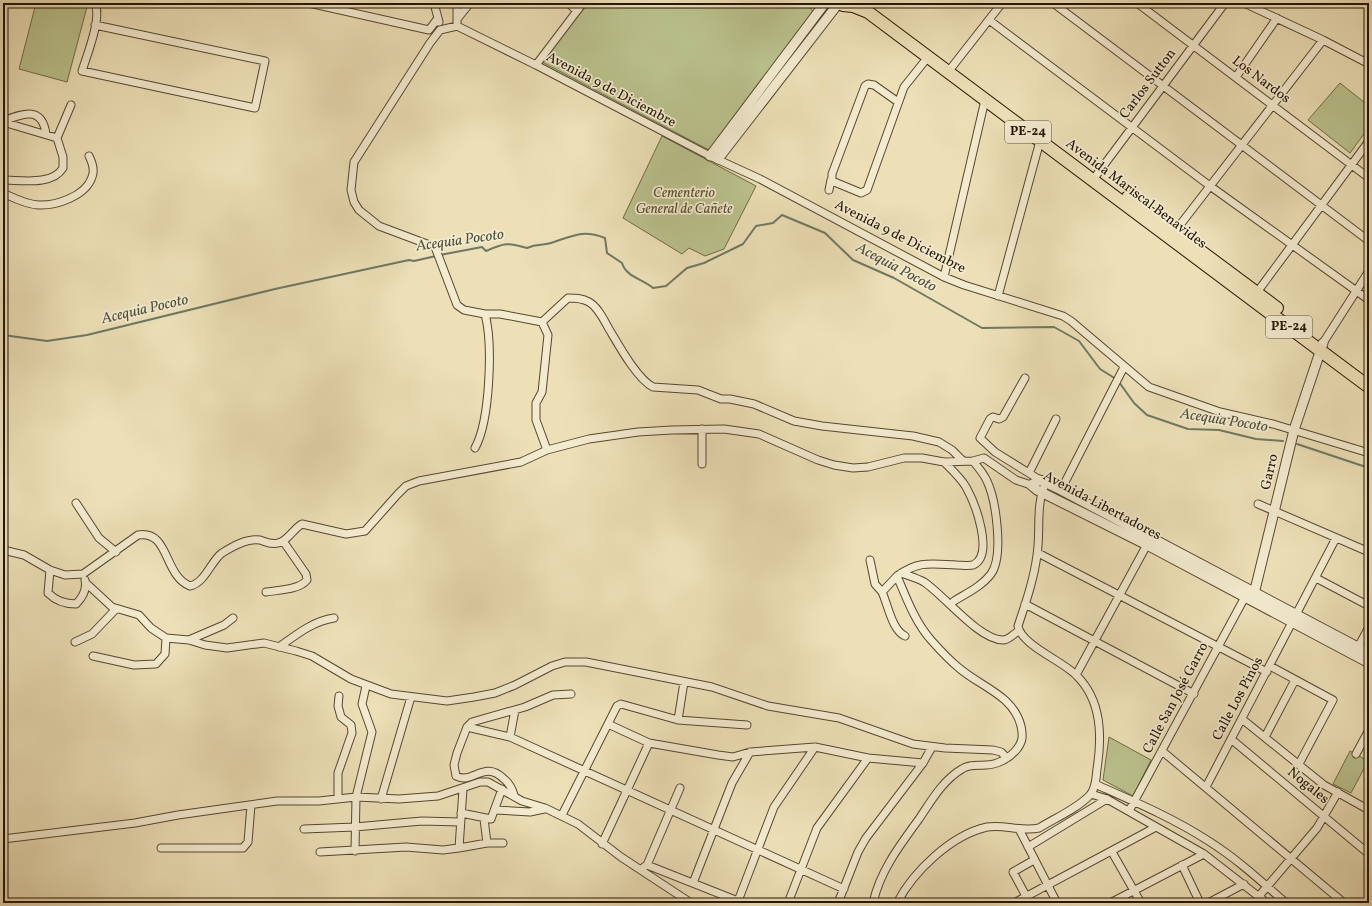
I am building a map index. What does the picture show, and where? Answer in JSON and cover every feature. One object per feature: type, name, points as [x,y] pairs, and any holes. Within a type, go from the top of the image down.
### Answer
[{"type":"highway","name":"Avenida Mariscal Benavides","points":[[870,3],[985,100],[1040,142],[1095,178]]},
{"type":"highway","name":"Avenida Mariscal Benavides","points":[[842,4],[853,6],[868,12],[928,57],[950,69],[1321,346],[1369,378]]},
{"type":"highway","name":"Avenida Mariscal Benavides","points":[[1321,346],[1369,387]]},
{"type":"street","points":[[95,3],[97,9],[95,25],[82,71],[256,108],[265,61],[95,25]]},
{"type":"street","points":[[309,3],[429,30],[438,18]]},
{"type":"street","points":[[434,3],[440,30]]},
{"type":"street","points":[[457,3],[457,26],[440,30],[430,43],[354,162],[351,190],[354,202],[359,210],[379,226],[434,246],[438,252],[457,305],[464,310],[485,314],[500,314],[542,322]]},
{"type":"street","points":[[458,18],[470,3]]},
{"type":"street","points":[[568,3],[578,11]]},
{"type":"street","points":[[536,64],[583,3]]},
{"type":"street","points":[[714,158],[825,3]]},
{"type":"street","points":[[950,69],[1002,3]]},
{"type":"street","points":[[1053,3],[1369,240]]},
{"type":"street","name":"Los Nardos","points":[[1137,3],[1369,178]]},
{"type":"street","name":"Carlos Sutton","points":[[1095,178],[1225,3]]},
{"type":"street","points":[[1244,3],[1323,40],[1369,64]]},
{"type":"street","points":[[714,158],[842,4]]},
{"type":"street","points":[[1236,77],[1277,18]]},
{"type":"street","points":[[989,20],[1210,186],[1369,300]]},
{"type":"street","name":"Avenida 9 de Diciembre","points":[[457,26],[536,64],[714,158],[760,179],[874,238],[944,277],[998,296],[1063,316],[1079,327],[1149,387],[1220,412],[1294,430],[1369,452]]},
{"type":"street","points":[[1172,235],[1323,40]]},
{"type":"street","points":[[831,180],[861,193],[867,190],[904,87],[928,57]]},
{"type":"street","points":[[828,190],[865,86],[868,84],[874,85],[898,102]]},
{"type":"street","points":[[944,277],[985,100]]},
{"type":"street","points":[[3,180],[33,180],[55,177],[63,168],[63,157],[57,138],[71,105]]},
{"type":"street","points":[[3,121],[27,112],[33,114],[45,126],[46,134]]},
{"type":"street","points":[[3,121],[57,138]]},
{"type":"street","points":[[1254,296],[1369,141]]},
{"type":"street","points":[[998,296],[1040,142]]},
{"type":"street","points":[[3,193],[23,203],[38,205],[59,202],[86,188],[93,176],[93,165],[90,156]]},
{"type":"street","points":[[1321,346],[1355,290],[1369,271]]},
{"type":"street","points":[[542,322],[568,298],[579,298],[590,302],[601,314],[636,370],[647,384],[653,387],[698,390],[721,399],[730,399],[754,404],[794,421],[808,424],[913,436],[939,442],[952,450],[963,461]]},
{"type":"street","points":[[476,448],[483,431],[486,417],[490,330],[485,314]]},
{"type":"street","points":[[542,322],[548,335],[542,392],[536,403],[536,420],[547,450]]},
{"type":"street","name":"Garro","points":[[1251,597],[1275,511],[1294,430],[1321,346]]},
{"type":"street","points":[[1062,490],[1124,367]]},
{"type":"street","points":[[897,903],[910,881],[936,854],[957,841],[987,827],[1019,829],[1039,828],[1091,794],[1095,784],[1101,745],[1098,717],[1091,695],[1076,675],[1028,641],[1019,630],[1018,626],[1034,573],[1038,553],[1041,492],[1043,481],[995,452],[980,438],[992,417],[998,419],[1003,417],[1025,378]]},
{"type":"street","points":[[1029,473],[1056,419]]},
{"type":"street","points":[[702,429],[702,464]]},
{"type":"street","points":[[3,550],[24,555],[50,570],[65,575],[83,574],[138,535],[146,534],[154,536],[179,579],[190,586],[194,585],[221,554],[246,540],[260,540],[276,544],[283,541],[302,524],[346,534],[365,531],[406,486],[419,481],[521,462],[547,450],[589,439],[638,432],[724,429],[759,434],[818,460],[834,465],[853,468],[868,467],[904,458],[922,458],[944,462],[974,461],[984,458],[1016,480],[1031,485]]},
{"type":"street","points":[[954,601],[979,585],[991,575],[996,565],[998,556],[999,541],[990,490],[987,480],[974,461]]},
{"type":"street","points":[[882,592],[899,575],[920,564],[970,566],[981,558],[983,553],[981,526],[974,506],[966,486],[944,462]]},
{"type":"street","name":"Avenida Libertadores","points":[[1031,485],[1043,481],[1062,490],[1149,541],[1251,597],[1356,651],[1369,664]]},
{"type":"street","name":"Avenida Libertadores","points":[[1031,485],[1041,492],[1149,541]]},
{"type":"street","points":[[76,503],[99,538],[116,552]]},
{"type":"street","points":[[1258,504],[1369,552]]},
{"type":"street","name":"Calle Los Pinos","points":[[1206,788],[1336,538]]},
{"type":"street","points":[[266,592],[288,589],[305,583],[307,580],[306,574],[283,541]]},
{"type":"street","points":[[1076,675],[1149,541]]},
{"type":"street","points":[[1038,553],[1218,647],[1295,680],[1333,700],[1299,764]]},
{"type":"street","points":[[870,560],[875,584],[882,592],[900,633],[905,636]]},
{"type":"street","points":[[50,570],[48,592],[52,597],[66,604],[76,604],[81,599],[86,583]]},
{"type":"street","points":[[83,574],[86,583],[106,603],[116,609],[139,615],[151,628],[166,638],[189,640],[205,645],[227,648],[264,643],[312,656],[351,679],[366,686],[391,694],[447,701],[495,693],[515,685],[552,666],[565,662],[586,662],[712,687],[768,706],[839,718],[913,744],[994,750],[1002,752],[1007,758]]},
{"type":"street","points":[[899,575],[916,578],[924,583],[966,620],[989,636],[1002,640],[1007,639],[1019,630]]},
{"type":"street","points":[[873,903],[880,881],[899,846],[948,780],[963,768],[972,765],[987,765],[1007,758],[1022,742],[1023,734],[1013,708],[991,689],[959,668],[930,639],[920,625],[899,575]]},
{"type":"street","points":[[1316,578],[1369,606]]},
{"type":"street","name":"Calle San José Garro","points":[[1129,811],[1194,694],[1218,647],[1251,597]]},
{"type":"street","points":[[1025,604],[1194,694]]},
{"type":"street","points":[[75,642],[92,634],[116,609]]},
{"type":"street","points":[[189,640],[224,625],[233,618]]},
{"type":"street","points":[[279,647],[312,625],[325,619],[334,618]]},
{"type":"street","points":[[1356,651],[1369,627]]},
{"type":"street","points":[[93,656],[134,665],[156,664],[165,654],[166,638]]},
{"type":"street","name":"Avenida Libertadores","points":[[1356,651],[1369,653]]},
{"type":"street","points":[[1265,737],[1295,680]]},
{"type":"street","points":[[678,720],[684,682]]},
{"type":"street","points":[[355,851],[356,797],[372,732],[362,704],[366,686]]},
{"type":"street","points":[[514,795],[513,790],[507,782],[495,772],[485,770],[465,778],[456,776],[454,766],[467,727],[477,720],[515,710],[553,695],[571,694]]},
{"type":"street","points":[[338,799],[338,773],[352,733],[351,725],[341,717],[338,706],[339,696]]},
{"type":"street","points":[[381,798],[411,697]]},
{"type":"street","points":[[562,816],[617,706],[621,704],[678,720],[748,725]]},
{"type":"street","points":[[510,737],[515,710]]},
{"type":"street","points":[[1242,719],[1324,784],[1369,810]]},
{"type":"street","points":[[608,724],[649,743],[733,757],[750,752],[815,747],[868,758],[923,763]]},
{"type":"street","points":[[467,727],[510,737],[583,772],[844,889]]},
{"type":"street","points":[[1356,754],[1369,730]]},
{"type":"street","name":"Nogales","points":[[1231,739],[1369,854]]},
{"type":"street","points":[[602,844],[649,743]]},
{"type":"street","points":[[838,903],[858,852],[866,838],[923,763],[932,746]]},
{"type":"street","points":[[647,865],[693,882],[740,902],[756,850],[774,807],[815,747]]},
{"type":"street","points":[[1162,751],[1344,903]]},
{"type":"street","points":[[693,882],[732,783],[750,752]]},
{"type":"street","points":[[788,903],[817,828],[868,758]]},
{"type":"street","points":[[3,839],[136,823],[178,814],[277,801],[356,797],[381,798],[438,796],[488,782],[522,800],[546,808],[578,824],[602,844],[692,903]]},
{"type":"street","points":[[1095,784],[1134,802],[1206,840],[1228,854],[1286,903]]},
{"type":"street","points":[[640,870],[647,865],[680,788]]},
{"type":"street","points":[[459,848],[463,789]]},
{"type":"street","points":[[461,813],[491,819],[502,789]]},
{"type":"street","points":[[1260,896],[1324,816],[1338,792]]},
{"type":"street","points":[[1091,794],[1107,799],[1204,854],[1260,896],[1267,903]]},
{"type":"street","points":[[1028,847],[1107,799]]},
{"type":"street","points":[[161,848],[243,848],[248,842],[251,805]]},
{"type":"street","points":[[494,810],[511,813],[530,812],[546,808]]},
{"type":"street","points":[[484,818],[487,843]]},
{"type":"street","points":[[304,828],[355,827],[422,821],[460,822]]},
{"type":"street","points":[[1014,903],[1112,852],[1156,827]]},
{"type":"street","points":[[1019,829],[1057,903]]},
{"type":"street","points":[[320,852],[410,847],[443,850],[487,843],[503,843]]},
{"type":"street","points":[[1112,852],[1141,903]]},
{"type":"street","points":[[1110,903],[1204,854]]},
{"type":"street","points":[[1026,896],[1013,872],[1034,860]]},
{"type":"street","points":[[1182,866],[1200,903]]},
{"type":"street","points":[[1208,903],[1244,884]]},
{"type":"green space","points":[[36,3],[88,3],[67,82],[19,69]]},
{"type":"green space","points":[[588,3],[808,3],[813,12],[709,150],[542,62]]},
{"type":"green space","points":[[1340,83],[1369,106],[1369,127],[1350,153],[1308,120]]},
{"type":"green space","name":"Cementerio General de Cañete","points":[[662,136],[756,186],[724,249],[705,256],[689,248],[682,254],[623,218]]},
{"type":"green space","points":[[1109,737],[1151,760],[1133,796],[1103,780]]},
{"type":"green space","points":[[1350,751],[1368,761],[1351,793],[1333,784]]},
{"type":"waterway","name":"Acequia Pocoto","points":[[440,255],[482,247],[486,251],[506,244],[527,248],[551,243],[578,234],[597,235],[605,238],[607,253],[622,263],[627,272],[653,288],[666,286],[687,268],[704,263],[743,244],[756,226],[773,223],[782,215],[825,233],[853,260],[894,278],[982,328],[1054,327],[1079,341],[1100,369],[1116,379]]},
{"type":"waterway","name":"Acequia Pocoto","points":[[3,335],[47,341],[87,335],[275,289],[409,260],[414,261],[436,256]]},
{"type":"waterway","name":"Acequia Pocoto","points":[[1119,382],[1134,403],[1147,415],[1188,429],[1219,430],[1256,439],[1283,441]]},
{"type":"waterway","name":"Acequia Pocoto","points":[[1297,444],[1369,468]]}]
